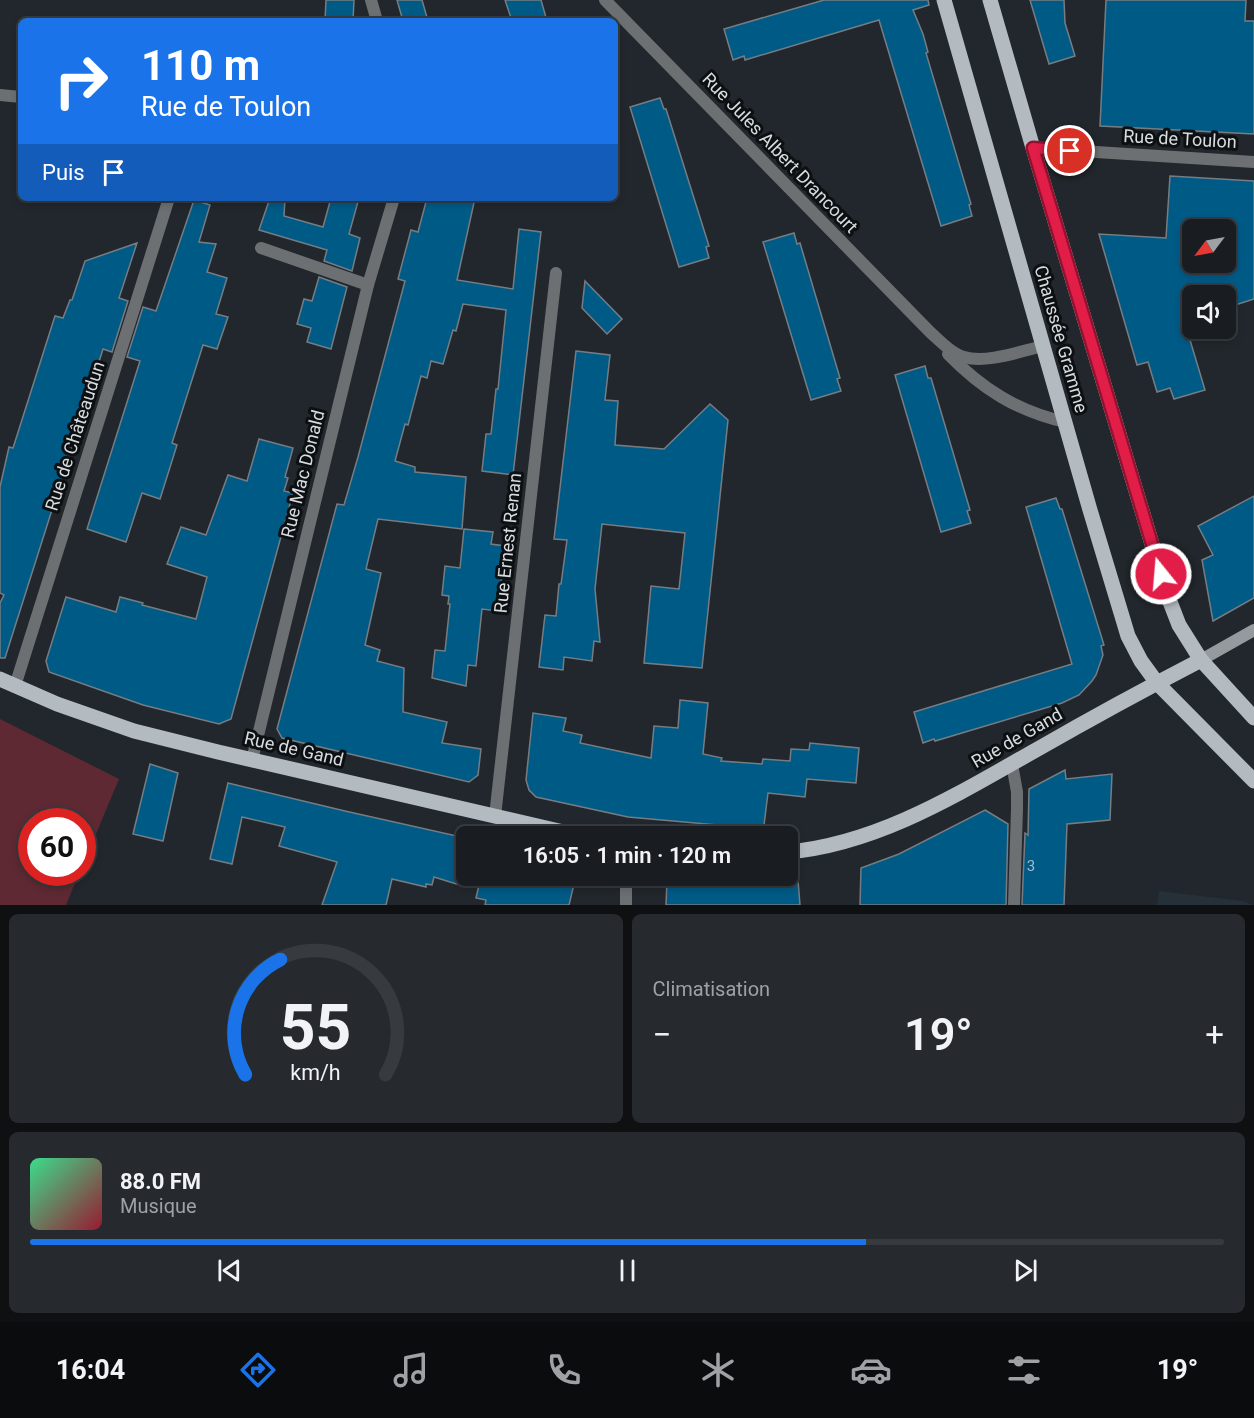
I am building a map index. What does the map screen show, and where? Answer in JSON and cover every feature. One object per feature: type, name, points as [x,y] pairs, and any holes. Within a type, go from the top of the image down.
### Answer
[{"type":"main road","name":"Chaussée Gramme","points":[[944,0],[1128,636],[1141,661],[1157,683],[1254,781]]},
{"type":"main road","name":"Chaussée Gramme","points":[[990,0],[1167,594],[1179,625],[1201,660],[1254,718]]},
{"type":"main road","name":"Rue de Gand","points":[[798,850],[854,839],[941,803],[1254,630]]},
{"type":"main road","name":"Rue de Gand","points":[[0,678],[57,704],[145,733],[538,826]]},
{"type":"street","points":[[371,0],[376,18]]},
{"type":"street","name":"Rue Jules Albert Drancourt","points":[[605,0],[984,387],[1023,408],[1044,417],[1065,422]]},
{"type":"street","points":[[0,95],[18,97]]},
{"type":"street","name":"Rue de Toulon","points":[[1033,148],[1254,162]]},
{"type":"street","name":"Rue de Châteaudun","points":[[15,686],[168,201]]},
{"type":"street","name":"Rue Mac Donald","points":[[252,760],[368,285],[393,201]]},
{"type":"street","points":[[261,248],[368,285]]},
{"type":"street","name":"Rue Ernest Renan","points":[[495,816],[556,273]]},
{"type":"street","name":"Rue Jules Albert Drancourt","points":[[930,332],[950,350],[964,357],[979,359],[999,357],[1043,346]]},
{"type":"street","points":[[1012,764],[1017,792],[1014,905]]},
{"type":"street","points":[[626,886],[626,905]]},
{"type":"shaded area","points":[[0,719],[119,779],[96,834],[96,808],[18,808],[18,886],[74,886],[66,905],[0,905]]},
{"type":"shaded area","points":[[1159,891],[1243,901],[1254,905],[1157,905]]},
{"type":"building","points":[[326,0],[354,0],[353,18],[325,18]]},
{"type":"building","points":[[397,0],[422,0],[427,18],[402,18]]},
{"type":"building","points":[[505,0],[541,0],[546,18],[511,18]]},
{"type":"building","points":[[824,0],[928,0],[929,5],[913,10],[923,34],[928,52],[926,53],[971,204],[969,205],[972,216],[941,226],[879,20],[745,60],[744,56],[733,60],[724,29]]},
{"type":"building","points":[[1030,0],[1064,0],[1065,23],[1075,56],[1049,64]]},
{"type":"building","points":[[1106,0],[1246,0],[1245,21],[1254,21],[1254,134],[1100,126]]},
{"type":"building","points":[[660,98],[666,109],[709,246],[706,247],[709,258],[679,267],[630,107]]},
{"type":"building","points":[[1170,176],[1254,181],[1254,299],[1236,305],[1236,285],[1182,285],[1182,339],[1190,339],[1205,390],[1174,399],[1170,388],[1157,392],[1148,362],[1137,365],[1099,234],[1166,238]]},
{"type":"building","points":[[194,201],[210,205],[199,242],[216,244],[207,272],[227,278],[216,314],[228,317],[217,349],[203,345],[172,443],[177,445],[160,499],[142,493],[126,542],[87,529],[140,361],[127,357],[143,307],[156,311]]},
{"type":"building","points":[[269,201],[285,201],[284,216],[323,227],[330,201],[358,201],[349,234],[360,238],[352,271],[324,261],[327,250],[259,230]]},
{"type":"building","points":[[426,201],[474,201],[457,280],[513,289],[519,229],[541,232],[513,475],[482,471],[486,434],[491,434],[496,389],[498,389],[506,310],[463,304],[456,331],[453,330],[443,364],[431,361],[427,378],[421,376],[408,425],[405,424],[395,461],[415,467],[415,472],[466,477],[462,529],[378,519],[366,569],[381,573],[365,645],[380,650],[377,661],[404,668],[403,712],[447,722],[442,743],[481,749],[478,775],[469,782],[282,738],[277,729],[337,504],[344,505],[358,457],[405,281],[398,279],[411,230],[418,232]]},
{"type":"building","points":[[794,233],[797,244],[800,243],[840,378],[837,379],[841,391],[811,400],[763,242]]},
{"type":"building","points":[[137,243],[119,298],[128,301],[112,352],[103,349],[5,658],[0,658],[0,603],[4,595],[0,593],[0,487],[9,447],[13,448],[55,316],[63,318],[72,300],[85,261]]},
{"type":"building","points":[[319,277],[347,287],[331,349],[307,342],[311,328],[297,324],[304,299],[312,301]]},
{"type":"building","points":[[585,281],[622,319],[607,334],[582,308]]},
{"type":"building","points":[[576,351],[610,355],[605,400],[618,401],[615,445],[664,449],[710,404],[728,420],[702,668],[644,663],[651,586],[679,589],[685,533],[602,524],[595,589],[600,642],[594,641],[592,661],[564,657],[563,670],[539,667],[545,615],[556,616],[567,540],[554,539]]},
{"type":"building","points":[[925,366],[928,378],[931,378],[970,510],[967,511],[971,523],[941,532],[895,375]]},
{"type":"building","points":[[259,439],[293,448],[285,477],[288,478],[284,491],[293,493],[231,719],[219,724],[143,705],[49,672],[46,661],[66,597],[116,612],[120,597],[196,619],[207,577],[167,564],[181,527],[206,535],[228,475],[247,481]]},
{"type":"building","points":[[1254,496],[1254,598],[1213,621],[1202,560],[1213,555],[1198,526]]},
{"type":"building","points":[[1056,498],[1062,509],[1104,645],[1101,646],[1103,655],[1096,675],[1079,695],[1062,703],[923,743],[914,712],[1072,664],[1026,507]]},
{"type":"building","points":[[464,529],[493,532],[491,544],[505,546],[498,611],[482,609],[476,666],[468,665],[466,686],[432,678],[435,650],[445,651],[450,604],[448,604],[449,596],[442,595],[445,566],[460,568]]},
{"type":"building","points":[[680,700],[708,703],[703,754],[722,758],[721,761],[762,764],[763,759],[790,761],[791,749],[809,750],[810,743],[859,748],[856,783],[807,779],[805,797],[768,793],[764,825],[752,826],[628,817],[536,797],[529,790],[526,780],[533,713],[566,718],[563,731],[582,735],[580,743],[651,758],[654,726],[678,728]]},
{"type":"building","points":[[150,764],[178,773],[163,841],[133,834]]},
{"type":"building","points":[[1065,770],[1066,779],[1112,774],[1110,820],[1067,824],[1064,905],[1022,905],[1029,789]]},
{"type":"building","points":[[228,783],[456,836],[456,884],[434,877],[432,885],[426,884],[426,887],[392,879],[386,905],[322,905],[337,862],[279,846],[285,827],[242,817],[232,864],[210,859]]},
{"type":"building","points":[[985,810],[1008,824],[1006,905],[860,905],[861,868],[899,854]]},
{"type":"building","points":[[798,880],[800,905],[666,905],[667,886],[798,886]]},
{"type":"building","points":[[479,886],[574,886],[569,905],[485,905],[486,900],[476,898]]},
{"type":"route","points":[[1070,151],[1033,148],[1161,574]]}]
